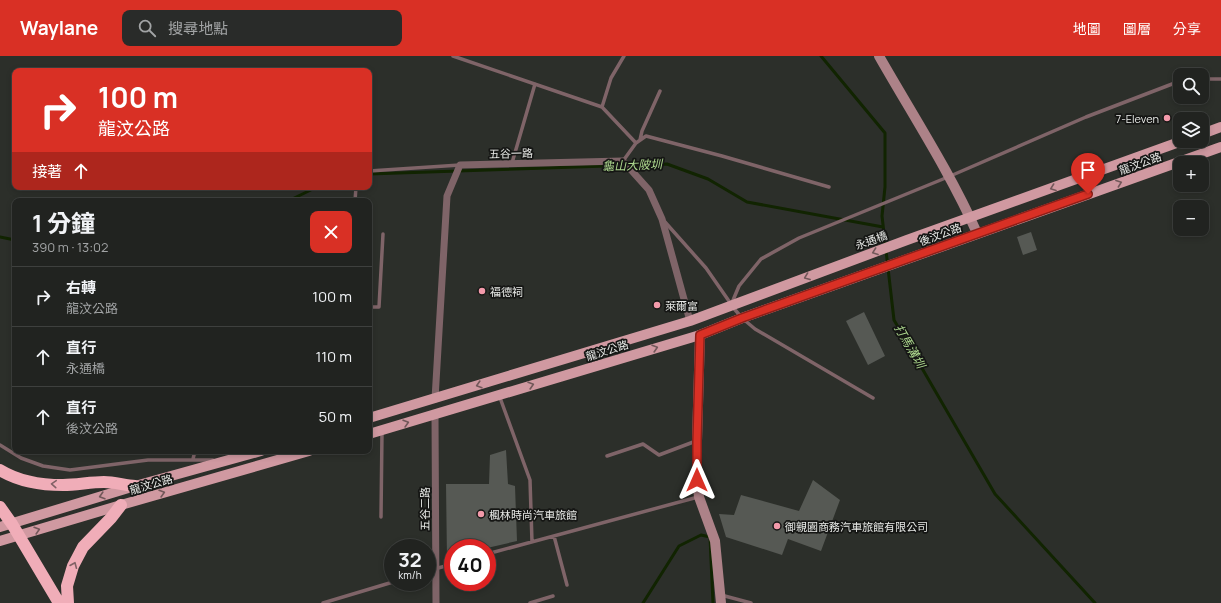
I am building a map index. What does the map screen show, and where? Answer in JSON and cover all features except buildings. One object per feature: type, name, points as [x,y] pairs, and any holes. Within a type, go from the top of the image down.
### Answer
[{"type":"highway","points":[[0,470],[21,479],[40,483],[64,485],[86,482],[105,482],[134,486]]},
{"type":"highway","points":[[68,603],[67,586],[73,566],[83,547],[112,518],[121,505]]},
{"type":"highway","points":[[0,507],[6,525],[18,536],[59,603]]},
{"type":"main road","points":[[1209,131],[1221,127]]},
{"type":"main road","name":"龍汶公路","points":[[970,218],[1173,144]]},
{"type":"main road","name":"龍汶公路","points":[[977,233],[1221,147]]},
{"type":"main road","name":"後汶公路","points":[[907,240],[970,218]]},
{"type":"main road","name":"後汶公路","points":[[848,280],[977,233]]},
{"type":"main road","name":"永通橋","points":[[843,263],[907,240]]},
{"type":"main road","name":"龍汶公路","points":[[372,417],[690,321],[843,263]]},
{"type":"main road","name":"龍汶公路","points":[[372,433],[700,335],[742,318],[848,280]]},
{"type":"main road","points":[[690,321],[700,335]]},
{"type":"main road","name":"龍汶公路","points":[[6,525],[134,486],[250,454]]},
{"type":"main road","name":"龍汶公路","points":[[0,541],[299,454]]},
{"type":"street","points":[[879,56],[948,177],[977,233]]},
{"type":"street","points":[[623,161],[649,190],[662,219],[690,321]]},
{"type":"street","name":"五谷一路","points":[[460,165],[623,161]]},
{"type":"street","points":[[435,399],[447,196],[460,165]]},
{"type":"street","points":[[700,335],[697,480],[699,496],[715,541],[720,599]]},
{"type":"street","name":"五谷二路","points":[[435,414],[435,539]]},
{"type":"street","name":"五谷二路","points":[[436,591],[436,603]]},
{"type":"lane","points":[[453,56],[602,107],[636,143]]},
{"type":"lane","points":[[602,107],[611,78],[623,57]]},
{"type":"lane","points":[[1209,79],[1221,79]]},
{"type":"lane","points":[[511,164],[535,84]]},
{"type":"lane","points":[[731,305],[739,286],[762,259],[799,238],[948,177],[1086,117],[1173,84]]},
{"type":"lane","points":[[640,140],[642,131],[660,91]]},
{"type":"lane","points":[[623,161],[636,143],[646,136],[829,187]]},
{"type":"lane","points":[[372,170],[460,165]]},
{"type":"lane","points":[[662,219],[706,268],[731,305],[742,318],[755,329],[873,398]]},
{"type":"lane","points":[[372,307],[379,307],[383,234]]},
{"type":"lane","points":[[499,394],[530,480],[532,542]]},
{"type":"lane","points":[[381,517],[382,430]]},
{"type":"lane","points":[[607,456],[643,444],[659,455],[697,441]]},
{"type":"lane","points":[[0,445],[12,452]]},
{"type":"lane","points":[[15,454],[43,466],[70,470],[148,460],[193,459],[226,461]]},
{"type":"lane","points":[[193,459],[194,454]]},
{"type":"lane","points":[[496,552],[699,496]]},
{"type":"lane","points":[[554,536],[567,585]]},
{"type":"lane","points":[[323,603],[384,585]]},
{"type":"lane","points":[[530,603],[553,596]]},
{"type":"lane","points":[[720,599],[751,603]]},
{"type":"waterway","name":"打馬溝圳","points":[[821,56],[885,133],[885,187],[882,216],[894,320],[995,494],[1095,603]]},
{"type":"waterway","name":"龜山大陂圳","points":[[372,174],[667,164],[708,179],[747,202],[883,227]]},
{"type":"waterway","name":"龜山大陂圳","points":[[294,198],[311,190]]},
{"type":"waterway","name":"龜山大陂圳","points":[[0,237],[12,239]]},
{"type":"waterway","points":[[643,603],[679,546],[701,535],[710,537],[713,603]]},
{"type":"place","name":"7-Eleven","points":[[1167,118]]},
{"type":"place","name":"福德祠","points":[[482,291]]},
{"type":"place","name":"萊爾富","points":[[657,305]]},
{"type":"place","name":"楓林時尚汽車旅館","points":[[481,514]]},
{"type":"place","name":"御親園商務汽車旅館有限公司","points":[[777,526]]},
{"type":"route","points":[[697,480],[700,335],[742,318],[1088,194]]}]
